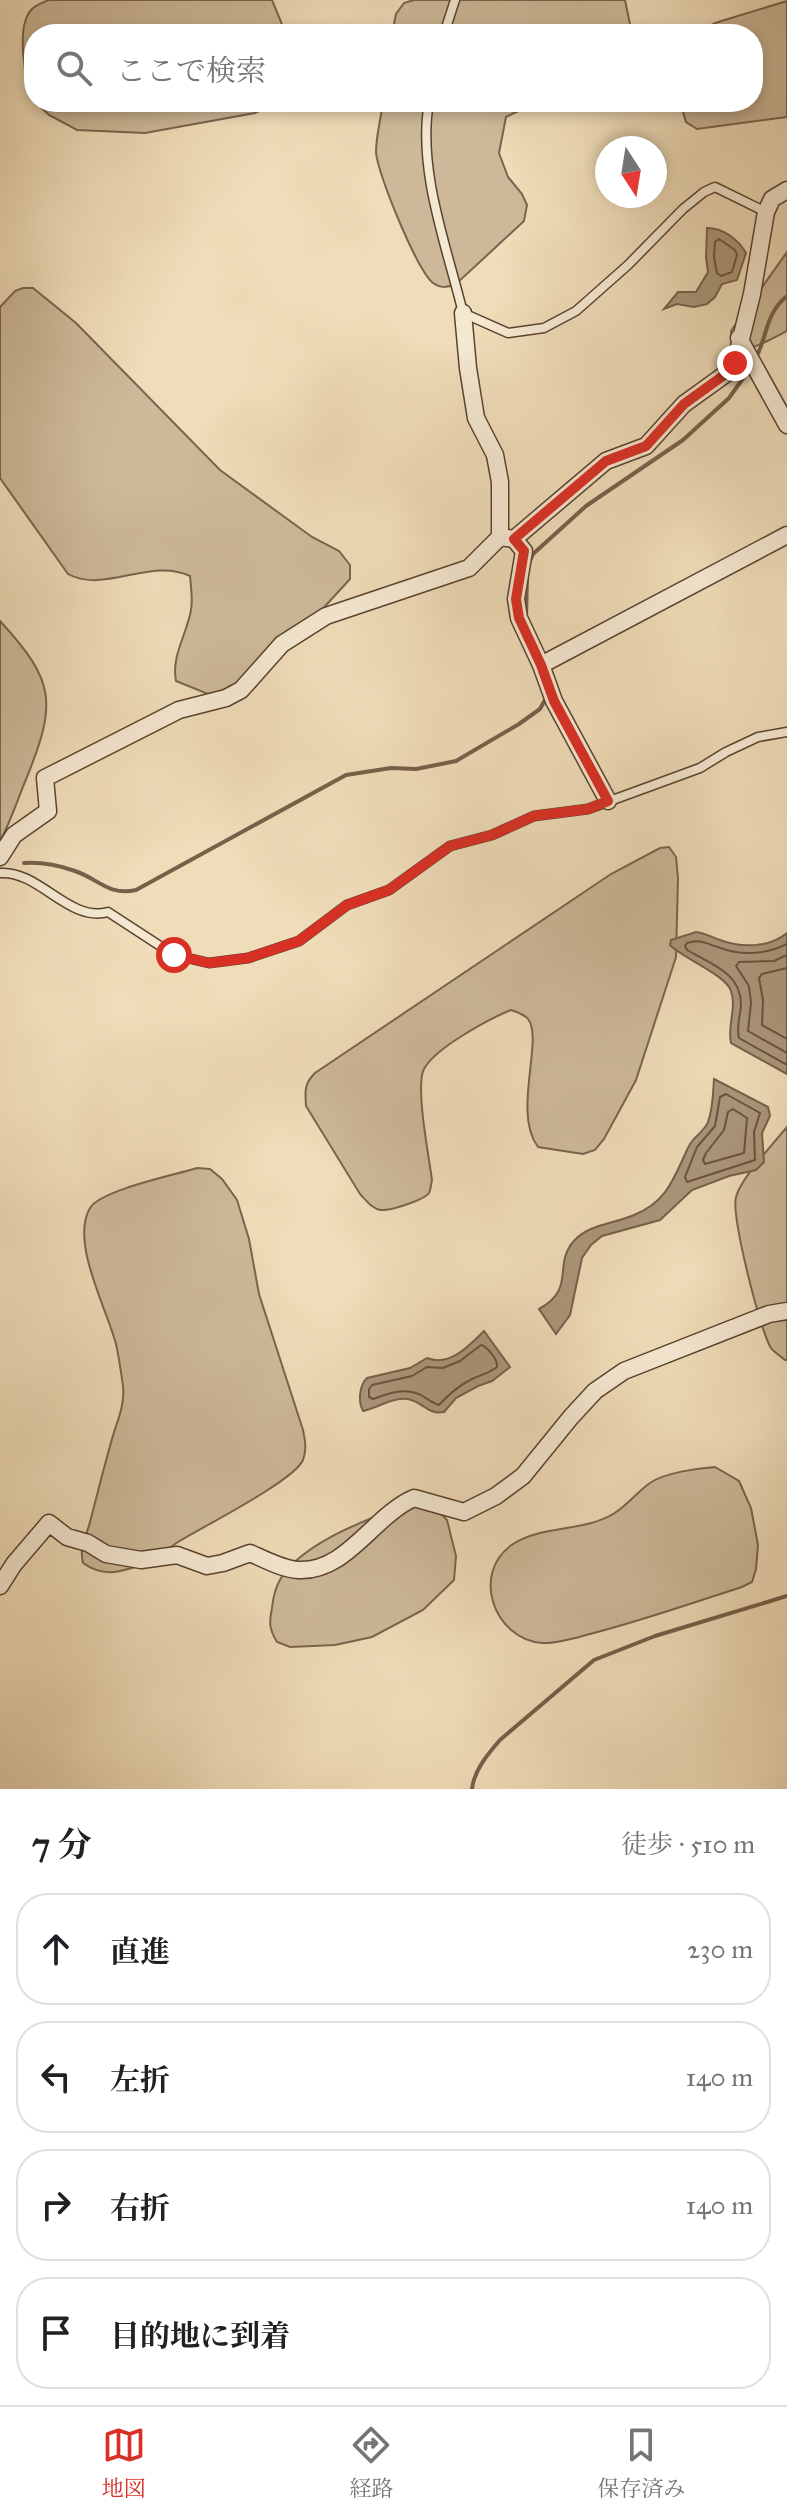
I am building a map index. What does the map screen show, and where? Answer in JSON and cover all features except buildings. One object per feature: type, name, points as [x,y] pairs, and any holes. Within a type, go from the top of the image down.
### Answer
[{"type":"street","points":[[0,857],[14,835],[48,811],[45,778],[179,710],[226,698],[241,690],[282,644],[326,616],[469,568],[606,461],[646,446],[684,404],[727,373],[735,363],[752,294],[766,212],[772,199],[787,190]]},
{"type":"street","points":[[463,313],[476,418],[495,455],[507,538],[524,551],[516,599],[519,618],[554,701],[608,801]]},
{"type":"street","points":[[739,338],[787,425]]},
{"type":"street","points":[[541,665],[787,535]]},
{"type":"street","points":[[0,1586],[14,1564],[49,1523],[67,1537],[88,1543],[106,1554],[141,1560],[177,1555],[207,1566],[250,1553],[296,1570],[314,1569],[332,1562],[371,1528],[414,1498],[464,1512],[496,1496],[523,1476],[595,1391],[624,1371],[769,1314],[787,1311]]},
{"type":"lane","points":[[447,24],[455,0]]},
{"type":"lane","points":[[427,112],[429,170],[463,313],[508,333],[544,328],[576,311],[704,192],[715,187],[766,212]]},
{"type":"lane","points":[[0,873],[19,875],[70,904],[97,915],[108,912],[174,955],[209,963],[248,958],[299,941],[347,905],[389,890],[450,846],[492,835],[534,816],[588,809],[700,768],[758,737],[787,732]]},
{"type":"shaded area","points":[[49,0],[272,0],[282,24],[25,24],[32,9]]},
{"type":"shaded area","points":[[414,0],[625,0],[630,24],[394,24],[396,14],[404,3]]},
{"type":"shaded area","points":[[787,1],[787,117],[697,129],[686,122],[683,112],[763,112],[763,24],[715,23]]},
{"type":"shaded area","points":[[46,112],[257,112],[145,133],[77,130]]},
{"type":"shaded area","points":[[381,112],[517,112],[506,117],[499,153],[508,177],[527,205],[524,221],[456,284],[444,287],[433,283],[417,260],[383,180],[376,152]]},
{"type":"shaded area","points":[[787,252],[787,331],[756,346],[736,349],[731,331]]},
{"type":"shaded area","points":[[33,288],[76,323],[220,470],[312,537],[339,551],[350,565],[350,579],[275,661],[225,691],[208,694],[176,681],[177,654],[191,610],[190,576],[160,570],[97,580],[68,574],[0,478],[0,307],[15,291]]},
{"type":"shaded area","points":[[0,621],[32,660],[41,677],[46,711],[37,751],[0,841]]},
{"type":"shaded area","points":[[669,847],[676,857],[678,878],[676,957],[636,1080],[595,1150],[583,1154],[538,1147],[531,1133],[528,1115],[532,1029],[526,1017],[511,1010],[451,1043],[424,1069],[421,1090],[432,1180],[429,1193],[392,1209],[381,1210],[372,1206],[360,1194],[306,1106],[306,1088],[311,1077],[611,874],[660,848]]},
{"type":"shaded area","points":[[787,1127],[785,1360],[771,1348],[760,1320],[742,1248],[736,1197],[744,1180]]},
{"type":"shaded area","points":[[197,1168],[210,1169],[222,1179],[237,1200],[249,1239],[259,1294],[303,1430],[304,1456],[296,1469],[283,1480],[151,1561],[118,1572],[104,1572],[83,1563],[82,1547],[123,1393],[116,1344],[87,1257],[85,1222],[90,1208],[108,1195]]},
{"type":"shaded area","points":[[715,1467],[739,1481],[751,1508],[758,1545],[752,1582],[647,1618],[554,1643],[525,1639],[500,1618],[493,1603],[493,1571],[500,1556],[513,1544],[537,1534],[601,1520],[664,1476]]},
{"type":"shaded area","points":[[418,1499],[429,1501],[447,1520],[456,1556],[454,1580],[423,1610],[372,1637],[335,1645],[290,1647],[277,1642],[270,1626],[273,1600],[279,1581],[292,1564],[343,1531]]},
{"type":"water","points":[[707,228],[730,235],[746,253],[737,280],[722,284],[707,304],[694,307],[677,304],[664,309],[678,292],[696,292],[708,272]]},
{"type":"water","points":[[696,932],[728,943],[746,945],[772,942],[787,933],[787,1074],[731,1043],[733,1004],[728,985],[670,945],[671,940]]},
{"type":"water","points":[[714,1079],[768,1107],[770,1116],[762,1133],[764,1162],[756,1170],[692,1190],[660,1220],[602,1236],[591,1245],[582,1258],[570,1315],[556,1334],[539,1309],[550,1301],[561,1285],[567,1251],[586,1231],[634,1215],[663,1195],[691,1143],[708,1122]]},
{"type":"water","points":[[484,1331],[510,1367],[492,1381],[456,1398],[444,1412],[434,1412],[408,1399],[391,1401],[363,1411],[360,1394],[367,1378],[410,1368],[427,1358],[444,1360],[465,1349]]},
{"type":"waterway","points":[[755,360],[771,318],[787,296]]},
{"type":"waterway","points":[[529,563],[533,554],[586,506],[683,440],[729,398],[751,367]]},
{"type":"waterway","points":[[526,618],[527,575]]},
{"type":"waterway","points":[[24,863],[69,869],[118,891],[136,890],[346,775],[391,768],[416,769],[456,761],[519,724],[540,709],[546,698]]},
{"type":"waterway","points":[[472,1789],[479,1769],[500,1740],[594,1660],[655,1636],[787,1596]]},
{"type":"route","points":[[174,955],[209,963],[248,958],[299,941],[347,905],[389,890],[450,846],[492,835],[534,816],[588,809],[608,801],[554,701],[519,618],[516,599],[524,551],[514,539],[606,461],[646,446],[684,404],[727,373],[735,363]]}]
